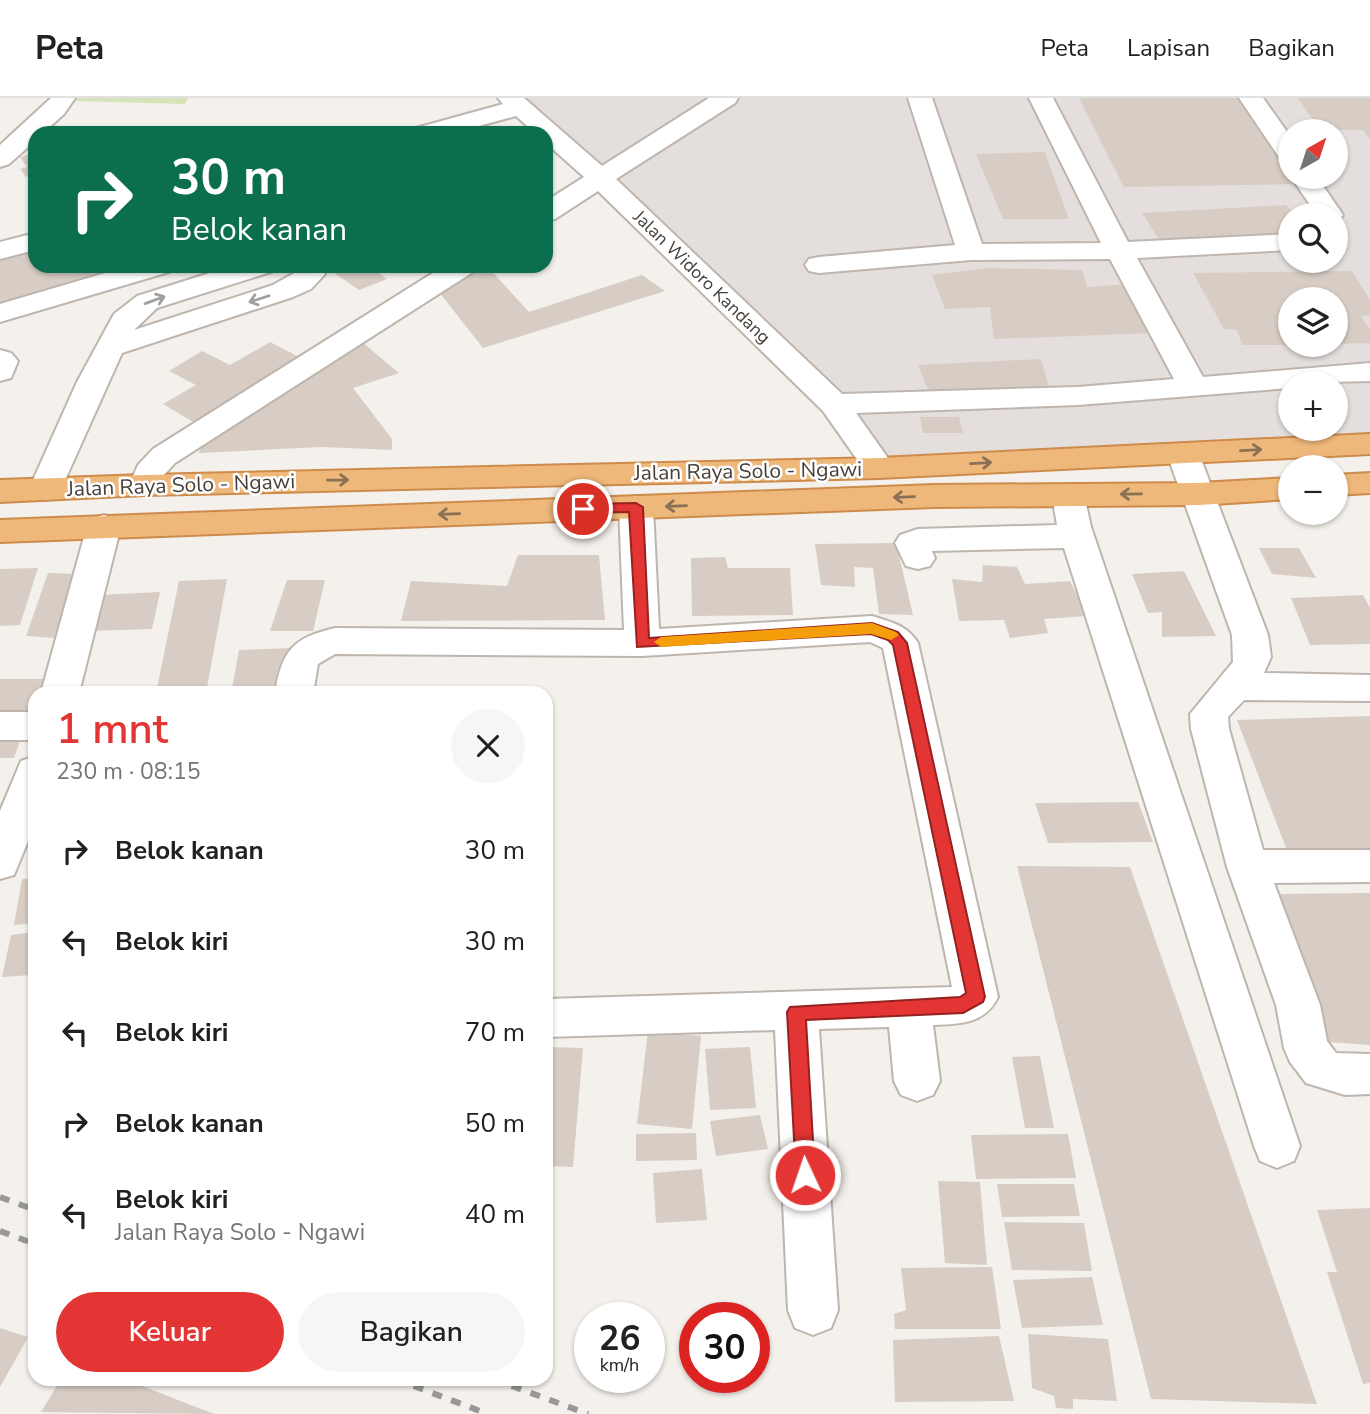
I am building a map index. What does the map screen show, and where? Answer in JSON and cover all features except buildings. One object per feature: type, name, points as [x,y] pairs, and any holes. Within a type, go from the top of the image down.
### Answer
[{"type":"highway","name":"Jalan Raya Solo - Ngawi","points":[[0,491],[145,485],[879,468],[1370,444]]},
{"type":"highway","points":[[1348,484],[1370,483]]},
{"type":"highway","name":"Jalan Raya Solo - Ngawi","points":[[0,531],[934,496],[1199,494],[1278,489]]},
{"type":"street","points":[[36,126],[63,98]]},
{"type":"street","points":[[553,208],[726,98]]},
{"type":"street","points":[[920,98],[971,252]]},
{"type":"street","points":[[1041,98],[1119,251],[1192,384]]},
{"type":"street","points":[[1251,98],[1278,137]]},
{"type":"street","points":[[479,126],[516,103]]},
{"type":"street","name":"Jalan Widoro Kandang","points":[[516,103],[536,126]]},
{"type":"street","points":[[0,159],[28,134]]},
{"type":"street","name":"Jalan Widoro Kandang","points":[[555,149],[600,178],[834,404],[879,468]]},
{"type":"street","points":[[0,251],[28,243]]},
{"type":"street","points":[[819,265],[971,252],[1119,251],[1278,243]]},
{"type":"street","points":[[0,313],[135,273]]},
{"type":"street","points":[[45,489],[124,320],[147,302],[239,273]]},
{"type":"street","points":[[110,347],[283,291],[301,283],[311,273]]},
{"type":"street","points":[[145,485],[149,472],[164,456],[421,276]]},
{"type":"street","points":[[0,359],[3,361],[0,372]]},
{"type":"street","points":[[834,404],[1078,396],[1192,384],[1370,372]]},
{"type":"street","points":[[1183,454],[1252,646],[1253,657],[1248,672],[1232,686],[1209,715],[1210,729],[1247,867],[1298,1005],[1306,1048],[1322,1069],[1345,1074],[1370,1074]]},
{"type":"street","points":[[1068,495],[1077,536],[1277,1146]]},
{"type":"street","points":[[636,507],[642,643]]},
{"type":"street","points":[[62,686],[104,526]]},
{"type":"street","points":[[918,558],[912,543],[918,540],[1077,536]]},
{"type":"street","points":[[295,686],[296,672],[304,654],[317,644],[335,642],[642,643],[872,629],[893,636],[900,643],[976,997],[963,1005],[553,1018]]},
{"type":"street","points":[[1232,686],[1370,688]]},
{"type":"street","points":[[0,726],[28,726]]},
{"type":"street","points":[[0,863],[28,789]]},
{"type":"street","points":[[1247,867],[1370,866]]},
{"type":"street","points":[[909,1007],[917,1081]]},
{"type":"street","points":[[796,1012],[813,1310]]},
{"type":"shaded area","points":[[512,98],[1370,98],[1370,443],[891,470],[553,138],[553,126],[541,126]]},
{"type":"green space","points":[[75,98],[188,98],[185,104],[73,101]]},
{"type":"railway","points":[[0,1197],[28,1207]]},
{"type":"railway","points":[[0,1231],[28,1241]]},
{"type":"railway","points":[[414,1386],[488,1414]]},
{"type":"railway","points":[[512,1386],[588,1414]]},
{"type":"slow traffic","points":[[661,642],[872,629],[891,635]]},
{"type":"route","points":[[583,509],[636,507],[642,643],[872,629],[893,636],[900,643],[976,997],[963,1005],[796,1012],[805,1175]]}]
